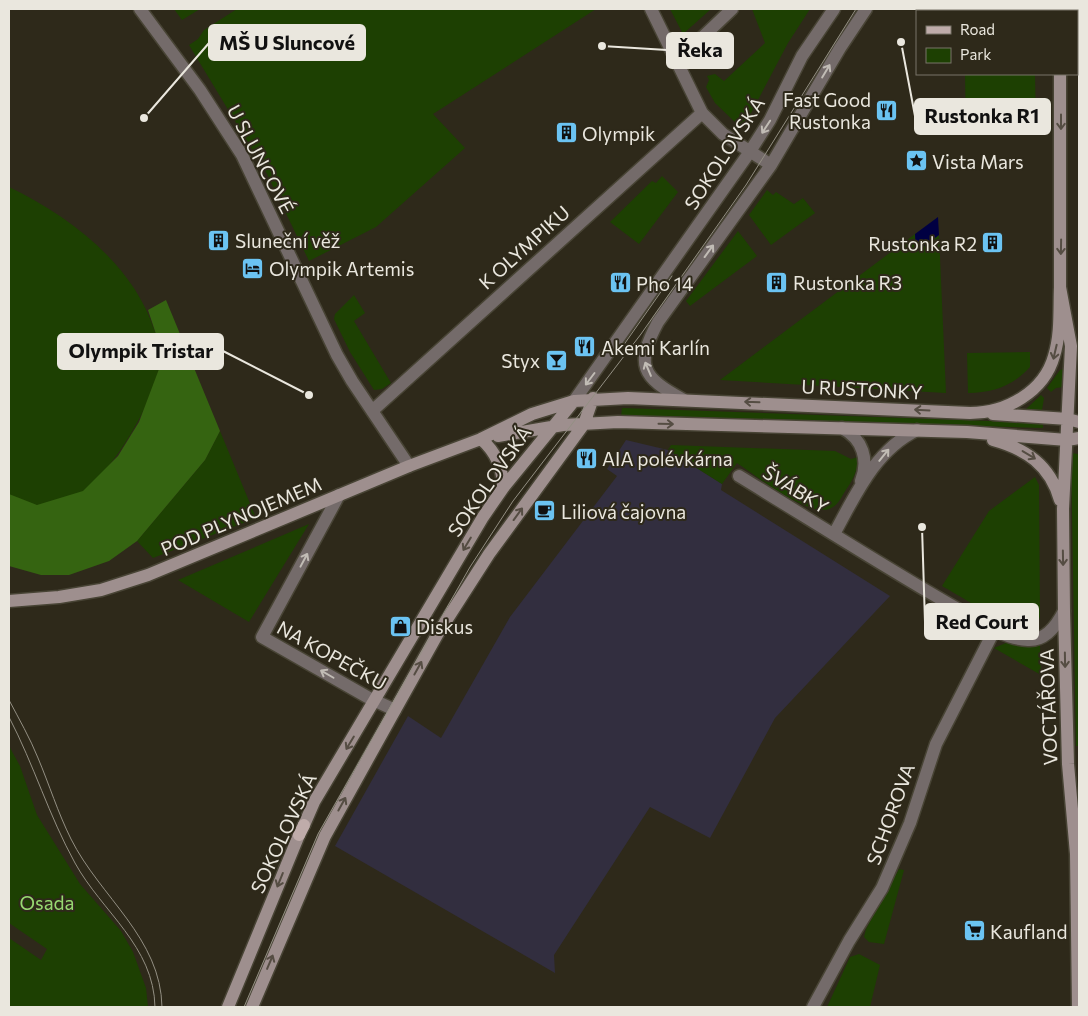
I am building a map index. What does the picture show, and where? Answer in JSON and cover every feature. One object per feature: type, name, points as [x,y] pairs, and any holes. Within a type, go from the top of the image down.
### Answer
[{"type":"main road","points":[[1060,75],[1060,287]]},
{"type":"main road","name":"U RUSTONKY","points":[[574,401],[593,398],[684,400],[970,413],[993,411],[1014,403],[1029,392],[1048,371],[1055,354],[1058,335],[1060,287]]},
{"type":"main road","name":"VOCTÁŘOVA","points":[[1060,287],[1070,346],[1074,420],[1063,509],[1068,764],[1076,854],[1078,1007]]},
{"type":"main road","name":"SOKOLOVSKÁ","points":[[252,1007],[325,836],[394,710],[437,634],[489,554],[584,424],[593,398]]},
{"type":"main road","name":"SOKOLOVSKÁ","points":[[228,1007],[314,802],[372,699],[503,488],[574,401]]},
{"type":"main road","name":"POD PLYNOJEMEM","points":[[9,601],[59,597],[110,587],[148,575],[409,466],[481,439],[532,414],[574,401]]},
{"type":"main road","points":[[970,413],[1074,420]]},
{"type":"main road","name":"U RUSTONKY","points":[[584,424],[618,422],[917,430],[1073,439]]},
{"type":"main road","name":"POD PLYNOJEMEM","points":[[481,439],[552,426],[584,424]]},
{"type":"main road","points":[[967,432],[1008,444],[1038,461],[1056,486],[1063,509]]},
{"type":"main road","points":[[481,439],[497,459],[501,470],[503,488]]},
{"type":"main road","name":"VOCTÁŘOVA","points":[[1076,854],[1079,825]]},
{"type":"street","name":"U SLUNCOVÉ","points":[[140,9],[200,90],[242,155],[337,355],[372,412],[409,466]]},
{"type":"street","points":[[651,9],[702,113],[722,134],[749,152],[772,164]]},
{"type":"street","points":[[675,57],[687,52],[732,9]]},
{"type":"street","name":"SOKOLOVSKÁ","points":[[574,401],[749,152],[770,120],[802,56],[834,9]]},
{"type":"street","points":[[684,400],[657,384],[650,376],[644,363],[645,348],[658,322],[772,164],[836,55],[866,9]]},
{"type":"street","name":"K OLYMPIKU","points":[[372,412],[702,113]]},
{"type":"street","name":"ŠVÁBKY","points":[[842,428],[858,440],[863,452],[865,464],[859,488]]},
{"type":"street","name":"ŠVÁBKY","points":[[834,534],[859,488],[891,446],[917,430]]},
{"type":"street","name":"ŠVÁBKY","points":[[739,476],[923,589],[995,630],[1021,640],[1042,637],[1051,631],[1064,611]]},
{"type":"street","name":"NA KOPEČKU","points":[[339,495],[262,637],[394,710]]},
{"type":"street","name":"SCHOROVA","points":[[813,1007],[890,872],[910,823],[936,744],[995,630]]},
{"type":"shaded area","points":[[938,217],[939,235],[916,252],[915,234]]},
{"type":"shaded area","points":[[626,440],[668,450],[722,484],[721,490],[890,596],[775,718],[710,838],[650,807],[554,955],[555,973],[335,846],[408,716],[441,738],[510,617],[617,476],[607,469]]},
{"type":"green space","points":[[174,9],[200,9],[182,20]]},
{"type":"green space","points":[[237,9],[596,9],[433,114],[465,148],[376,227],[309,261],[267,174],[189,45],[198,39],[204,30]]},
{"type":"green space","points":[[670,9],[711,9],[683,34]]},
{"type":"green space","points":[[752,9],[810,9],[788,43],[750,115],[745,122],[738,125],[715,103],[706,87],[709,80],[707,76],[715,74],[724,81],[765,43]]},
{"type":"green space","points":[[996,9],[1040,9],[1040,10]]},
{"type":"green space","points":[[965,75],[1035,75],[1036,127],[966,128]]},
{"type":"green space","points":[[662,176],[678,192],[639,244],[610,222],[652,181],[656,183]]},
{"type":"green space","points":[[9,187],[54,212],[75,227],[96,244],[114,263],[144,305],[161,348],[159,367],[146,406],[123,447],[110,465],[97,480],[81,493],[39,505],[26,503],[9,494]]},
{"type":"green space","points":[[767,190],[773,195],[776,192],[794,204],[803,198],[815,213],[771,245],[749,215]]},
{"type":"green space","points":[[738,231],[757,256],[690,306],[686,301]]},
{"type":"green space","points":[[915,234],[916,251],[939,235],[946,393],[720,380]]},
{"type":"green space","points":[[354,295],[365,313],[354,321],[391,383],[382,389],[374,390],[350,352],[334,319],[335,314]]},
{"type":"green space","points":[[166,300],[220,431],[205,460],[137,541],[109,561],[69,575],[41,575],[9,566],[9,494],[37,505],[83,491],[118,456],[139,422],[159,369],[161,349],[148,310]]},
{"type":"green space","points":[[1030,352],[1030,367],[1010,384],[986,392],[968,393],[967,353]]},
{"type":"green space","points":[[1063,369],[1063,387],[1056,388],[1051,392],[1047,388],[1060,370]]},
{"type":"green space","points":[[1041,395],[1044,398],[1042,410],[1026,409]]},
{"type":"green space","points":[[622,408],[1043,423],[1043,428],[665,416],[621,417]]},
{"type":"green space","points":[[220,431],[256,518],[153,558],[137,541],[205,460]]},
{"type":"green space","points":[[671,445],[835,451],[851,459],[858,457],[858,462],[850,484],[838,502],[829,509],[820,510],[808,507],[782,494],[737,463],[722,484],[668,450]]},
{"type":"green space","points":[[1071,453],[1078,454],[1079,746],[1076,746]]},
{"type":"green space","points":[[1035,477],[1039,485],[1040,617],[1036,625],[1028,627],[1003,620],[942,586],[989,511]]},
{"type":"green space","points":[[309,524],[249,622],[178,580]]},
{"type":"green space","points":[[1006,643],[1027,647],[1040,645],[1041,675],[994,648]]},
{"type":"green space","name":"Osada","points":[[9,746],[20,766],[37,815],[80,884],[121,931],[133,952],[146,988],[148,1007],[9,1007],[9,938],[41,960],[47,949],[9,923]]},
{"type":"green space","points":[[899,869],[904,870],[884,944],[869,942],[864,937],[866,929]]},
{"type":"green space","points":[[859,954],[880,965],[870,1007],[827,1007],[850,957]]},
{"type":"tram line","points":[[244,1007],[318,834],[470,567],[513,501],[641,334],[746,185],[856,9]]},
{"type":"tram line","points":[[623,346],[672,276]]},
{"type":"tram line","points":[[9,700],[35,751],[71,839],[83,860],[127,919],[151,960],[159,982],[162,1007]]},
{"type":"tram line","points":[[9,717],[57,827],[75,863],[86,881],[125,931],[146,966],[152,985],[155,1007]]},
{"type":"place","name":"Rustonka R1","points":[[901,42]]},
{"type":"place","name":"Řeka","points":[[602,46]]},
{"type":"place","name":"Fast Good Rustonka","points":[[887,110]]},
{"type":"place","name":"MŠ U Sluncové","points":[[144,118]]},
{"type":"place","name":"Olympik","points":[[566,133]]},
{"type":"place","name":"Vista Mars","points":[[916,161]]},
{"type":"place","name":"Sluneční věž","points":[[219,240]]},
{"type":"place","name":"Rustonka R2","points":[[993,243]]},
{"type":"place","name":"Olympik Artemis","points":[[253,268]]},
{"type":"place","name":"Rustonka R3","points":[[777,282]]},
{"type":"place","name":"Pho 14","points":[[620,283]]},
{"type":"place","name":"Akemi Karlín","points":[[585,347]]},
{"type":"place","name":"Styx","points":[[556,360]]},
{"type":"place","name":"Olympik Tristar","points":[[309,395]]},
{"type":"place","name":"AIA polévkárna","points":[[586,458]]},
{"type":"place","name":"Liliová čajovna","points":[[545,511]]},
{"type":"place","name":"Red Court","points":[[922,527]]},
{"type":"place","name":"Diskus","points":[[400,626]]},
{"type":"place","name":"Kaufland","points":[[974,931]]}]
